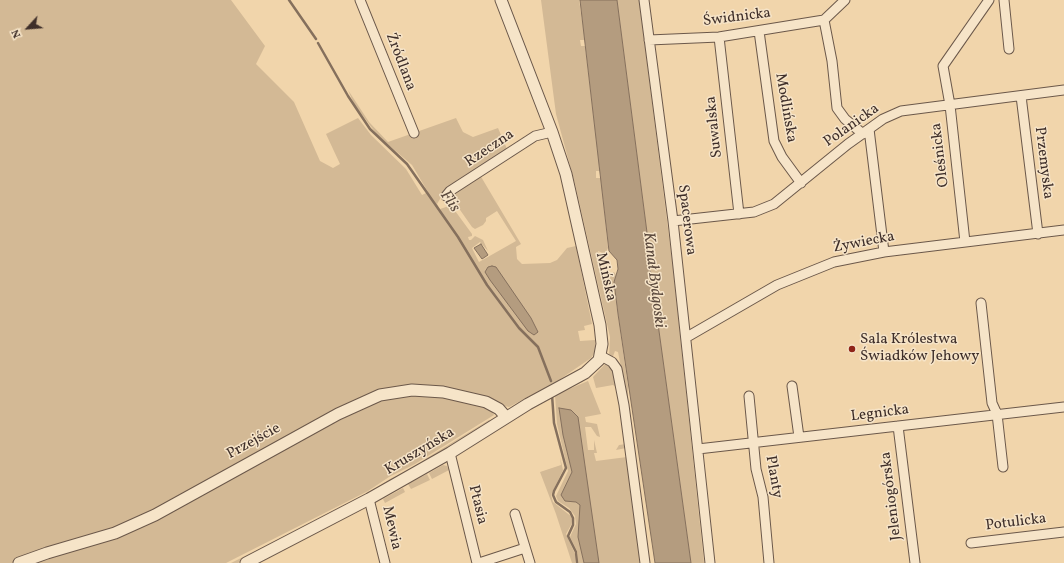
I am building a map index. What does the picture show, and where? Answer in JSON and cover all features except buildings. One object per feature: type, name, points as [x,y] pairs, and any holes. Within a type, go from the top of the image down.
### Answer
[{"type":"street","name":"Źródlana","points":[[360,0],[414,133]]},
{"type":"street","name":"Mińska","points":[[502,0],[552,132],[566,174],[598,316],[602,344],[601,356]]},
{"type":"street","name":"Spacerowa","points":[[644,0],[673,221],[710,563]]},
{"type":"street","name":"Oleśnicka","points":[[965,242],[950,105],[943,66],[988,0]]},
{"type":"street","points":[[1004,0],[1009,49]]},
{"type":"street","points":[[842,1],[824,20],[832,61],[837,108],[849,123],[866,131],[884,252]]},
{"type":"street","name":"Świdnicka","points":[[649,40],[719,37],[824,20]]},
{"type":"street","name":"Modlińska","points":[[759,31],[774,141],[782,157],[801,182]]},
{"type":"street","name":"Suwalska","points":[[719,37],[739,214]]},
{"type":"street","name":"Polanicka","points":[[673,221],[754,212],[774,204],[848,144],[883,119],[901,111],[1064,90]]},
{"type":"street","name":"Przemyska","points":[[1021,96],[1038,234]]},
{"type":"street","points":[[848,144],[850,135],[849,123]]},
{"type":"street","name":"Rzeczna","points":[[446,196],[450,191],[535,136],[552,132]]},
{"type":"street","name":"Żywiecka","points":[[686,337],[756,297],[793,278],[834,262],[884,252],[1064,230]]},
{"type":"street","points":[[981,303],[992,403],[997,414],[1003,467]]},
{"type":"street","points":[[601,356],[612,362],[617,369],[625,411],[644,563]]},
{"type":"street","name":"Kruszyńska","points":[[246,563],[370,499],[450,453],[506,417],[590,370],[596,365],[601,356]]},
{"type":"street","points":[[792,386],[799,437]]},
{"type":"street","name":"Przejście","points":[[19,563],[115,533],[155,515],[338,414],[380,395],[412,390],[447,392],[486,402],[499,409],[506,417]]},
{"type":"street","name":"Planty","points":[[749,396],[753,442],[759,485],[763,497],[769,563]]},
{"type":"street","name":"Legnicka","points":[[698,449],[1064,407]]},
{"type":"street","name":"Jeleniogórska","points":[[898,426],[915,563]]},
{"type":"street","name":"Ptasia","points":[[450,453],[478,563]]},
{"type":"street","name":"Mewia","points":[[370,499],[385,563]]},
{"type":"street","points":[[515,514],[530,563]]},
{"type":"street","name":"Potulicka","points":[[971,542],[1064,532]]},
{"type":"street","points":[[478,563],[525,548]]},
{"type":"shaded area","points":[[0,0],[231,0],[265,46],[256,64],[294,102],[320,161],[333,168],[340,164],[326,134],[358,118],[371,135],[406,169],[422,195],[428,192],[412,165],[378,136],[354,104],[348,90],[369,122],[388,142],[456,118],[463,132],[473,137],[498,128],[507,149],[443,194],[437,204],[440,209],[449,206],[453,208],[472,234],[472,236],[468,237],[469,240],[475,236],[483,240],[488,251],[480,242],[472,248],[479,262],[516,241],[497,211],[486,218],[483,225],[475,229],[451,197],[452,194],[480,175],[521,244],[516,247],[517,259],[522,264],[550,263],[557,260],[567,248],[576,246],[592,324],[584,326],[585,330],[578,331],[580,341],[595,340],[595,352],[591,358],[556,382],[509,407],[500,405],[491,410],[494,415],[368,491],[226,563],[0,563]]},
{"type":"shaded area","points":[[541,0],[579,0],[585,40],[580,40],[581,46],[585,46],[600,171],[596,171],[596,178],[601,178],[608,248],[605,254],[598,251],[600,261],[599,266],[607,287],[610,287],[609,275],[614,272],[616,275],[614,288],[628,386],[627,397],[618,352],[615,351],[612,359],[609,357],[610,337],[575,184],[556,114]]},
{"type":"shaded area","points":[[580,0],[617,0],[649,248],[647,257],[648,266],[651,273],[691,563],[655,563],[618,314],[614,282],[618,269],[617,260],[609,251]]},
{"type":"shaded area","points":[[617,0],[639,0],[673,268],[704,563],[691,563],[651,273],[648,266],[647,257],[649,248]]},
{"type":"shaded area","points":[[481,244],[488,255],[482,259],[474,248]]},
{"type":"shaded area","points":[[488,267],[496,267],[531,318],[538,332],[534,335],[528,331],[485,272]]},
{"type":"shaded area","points":[[606,363],[613,367],[616,387],[613,385],[596,388],[593,377]]},
{"type":"shaded area","points":[[588,381],[601,414],[585,417],[586,422],[597,424],[600,437],[597,436],[591,427],[585,427],[588,450],[594,450],[594,440],[597,453],[594,453],[596,461],[627,457],[626,448],[616,450],[619,445],[626,444],[643,563],[578,563],[578,553],[570,537],[576,524],[575,516],[569,508],[558,501],[556,496],[568,471],[557,424],[555,395]]},
{"type":"shaded area","points":[[559,408],[571,410],[578,417],[599,563],[584,563],[578,537],[580,505],[576,502],[565,501],[561,495],[572,472],[563,435]]},
{"type":"shaded area","points":[[489,420],[491,421],[459,442],[341,510],[238,563],[231,563],[359,499],[390,479],[418,465]]},
{"type":"shaded area","points":[[560,457],[563,470],[551,495],[553,502],[572,517],[571,525],[566,534],[575,554],[575,563],[572,563],[540,472],[561,465]]},
{"type":"shaded area","points":[[443,465],[447,466],[449,470],[432,479],[429,473]]},
{"type":"shaded area","points":[[427,474],[430,480],[411,489],[408,484]]},
{"type":"shaded area","points":[[403,488],[405,492],[385,503],[383,499]]},
{"type":"waterway","name":"Flis","points":[[289,0],[316,39]]},
{"type":"waterway","name":"Flis","points":[[318,43],[348,96],[370,129],[407,164],[458,237],[487,285],[519,328],[538,347],[551,381]]},
{"type":"waterway","name":"Flis","points":[[552,395],[554,423],[566,468],[553,495],[556,502],[570,512],[573,518],[573,525],[568,536],[576,552],[577,563]]},
{"type":"place","name":"Sala Królestwa Świadków Jehowy","points":[[852,349]]},
{"type":"water label","name":"Kanał Bydgoski","points":[[653,280]]}]
